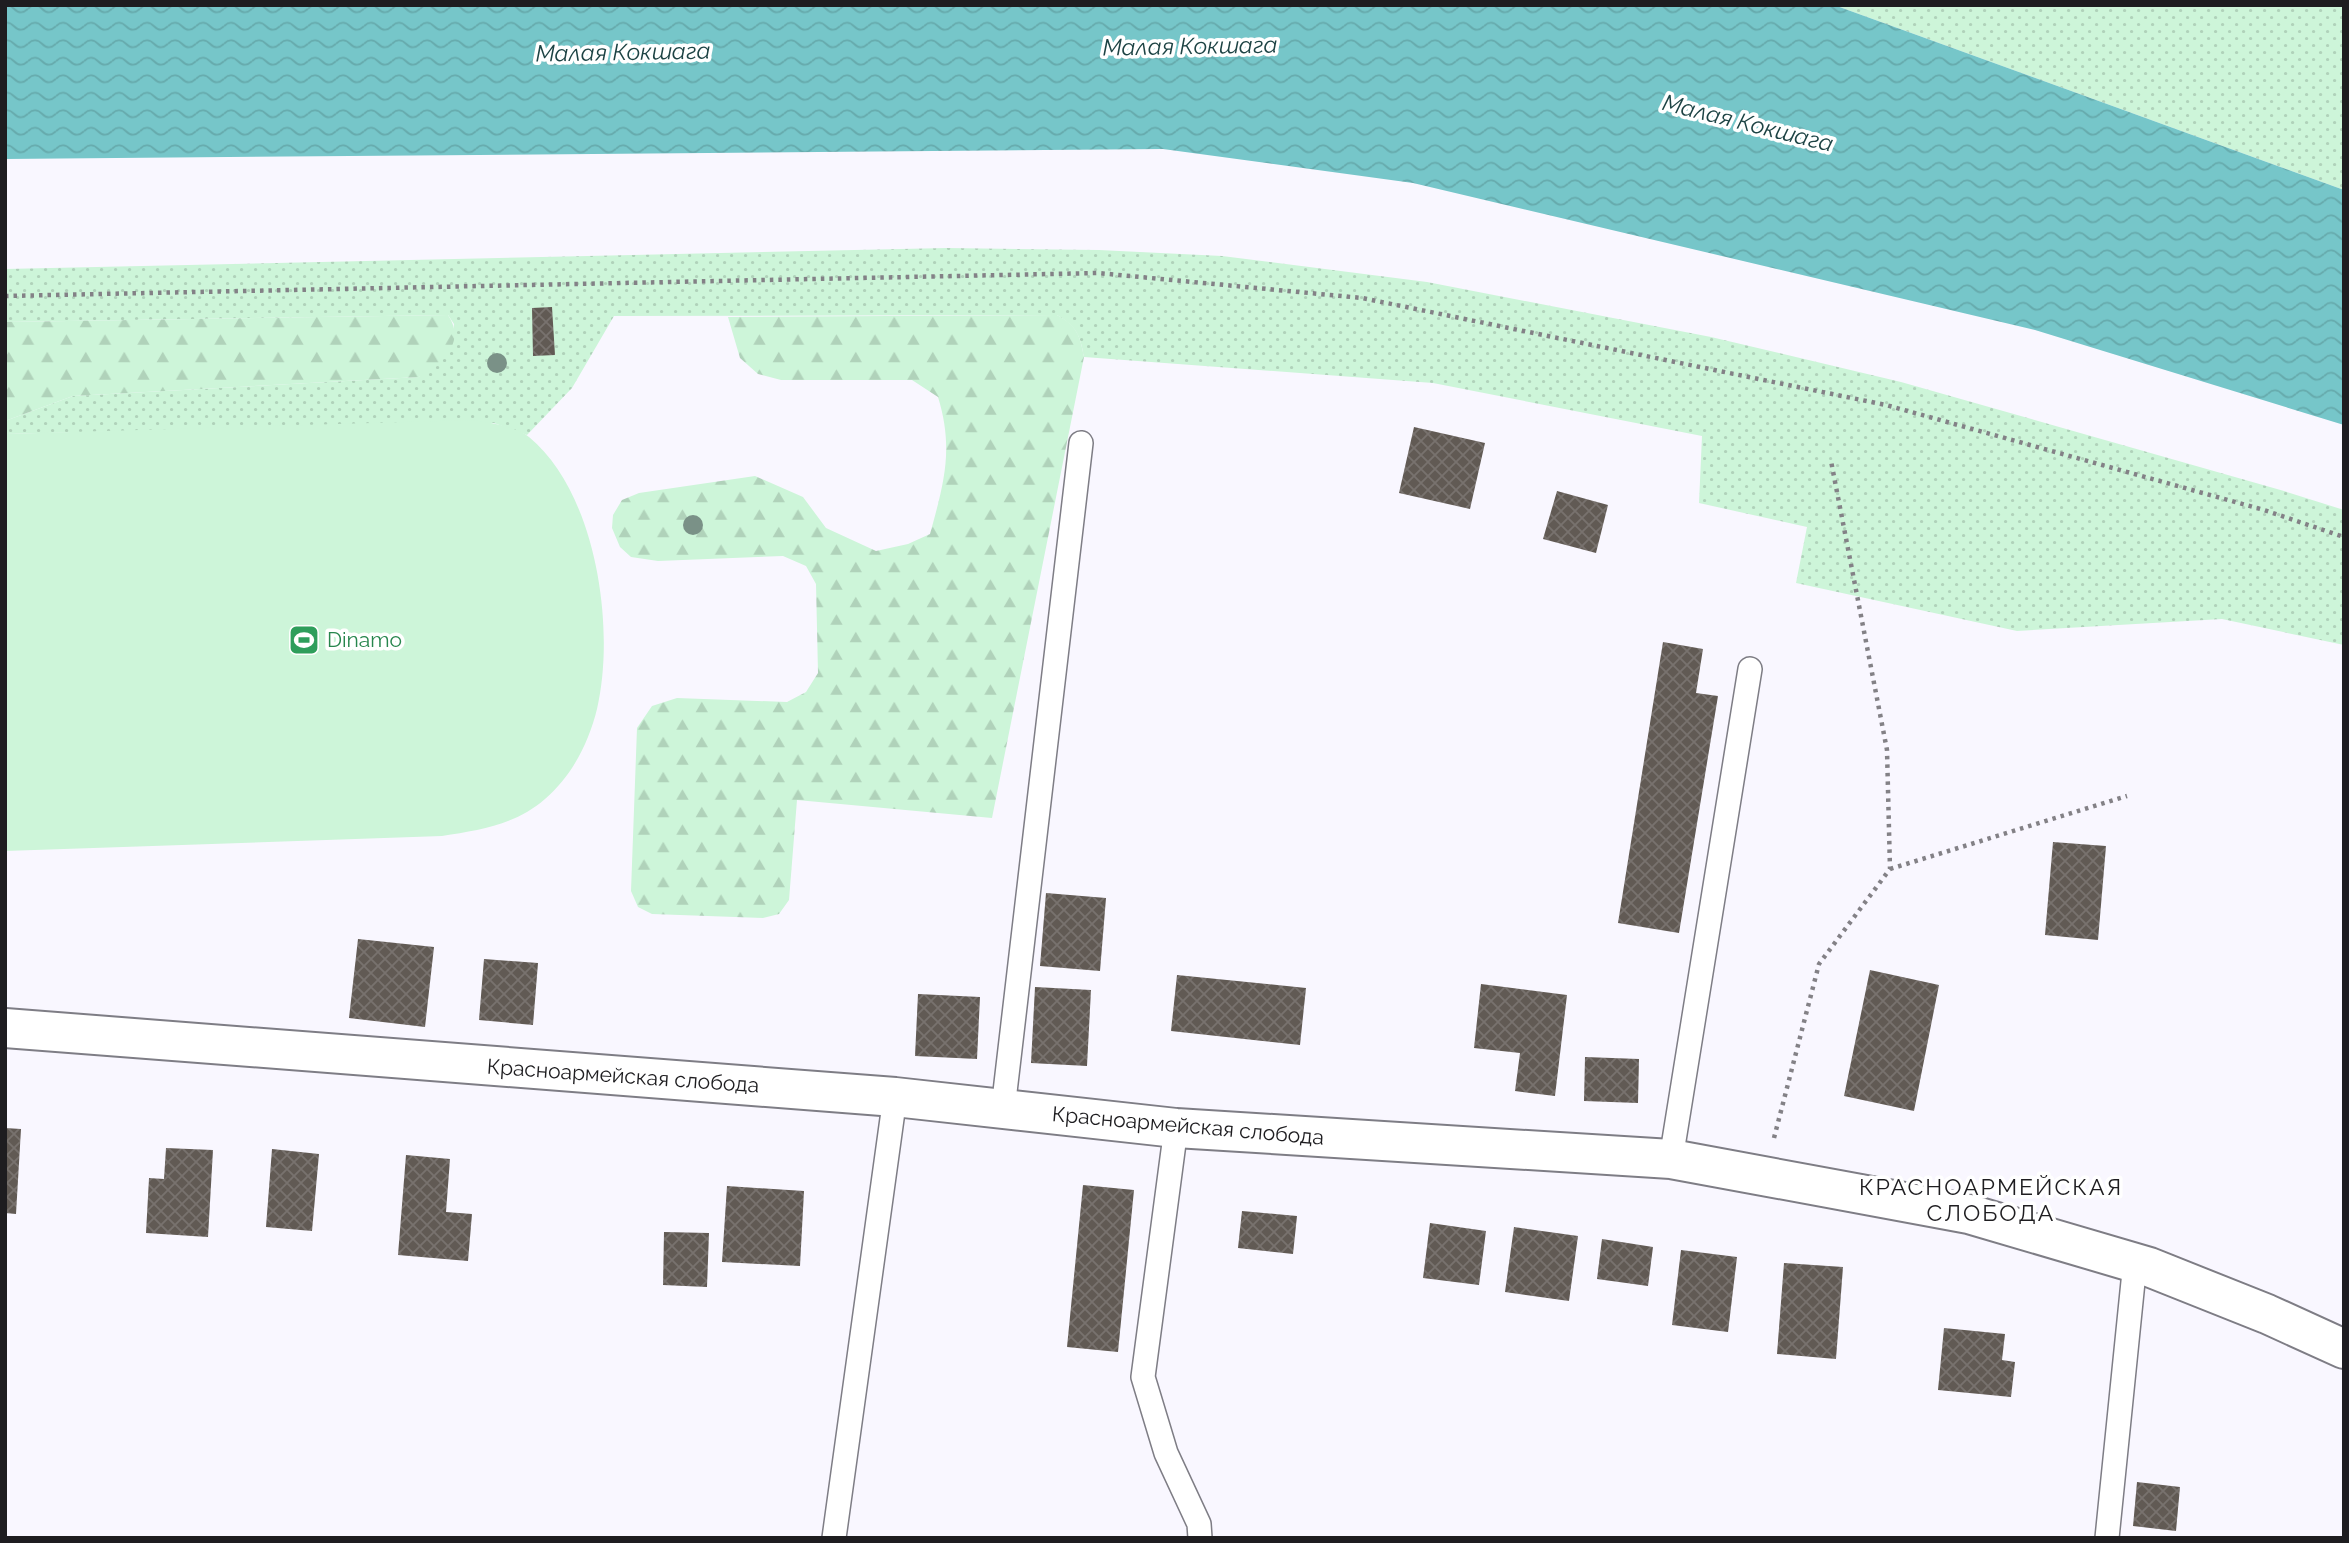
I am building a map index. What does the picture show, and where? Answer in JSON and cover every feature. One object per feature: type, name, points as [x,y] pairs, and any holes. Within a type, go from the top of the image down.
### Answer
[{"type":"street","name":"Красноармейская слобода","points":[[5,1028],[895,1097],[1176,1128],[1671,1159],[1969,1214],[2135,1262],[2267,1314],[2344,1349]]},
{"type":"lane","points":[[1003,1109],[1081,443]]},
{"type":"lane","points":[[1671,1159],[1750,669]]},
{"type":"lane","points":[[834,1538],[895,1097]]},
{"type":"lane","points":[[1176,1128],[1143,1377],[1166,1453],[1199,1524],[1200,1538]]},
{"type":"lane","points":[[2107,1538],[2135,1262]]},
{"type":"path","points":[[5,296],[1098,273],[1362,298],[1886,405],[2264,510],[2344,537]]},
{"type":"path","points":[[1831,461],[1887,750],[1890,869]]},
{"type":"path","points":[[1764,1177],[1819,964],[1890,869],[2127,796]]},
{"type":"green space","points":[[1834,5],[2344,5],[2344,190],[2308,177]]},
{"type":"green space","points":[[947,248],[1099,250],[1222,256],[1427,282],[1711,337],[1901,382],[2344,510],[2344,645],[2222,619],[2017,631],[1796,583],[1807,527],[1699,503],[1702,436],[1433,383],[1084,357],[1076,332],[1057,315],[614,316],[572,388],[527,435],[494,423],[5,434],[5,421],[73,396],[419,377],[453,338],[454,324],[448,315],[5,322],[5,269]]},
{"type":"green space","points":[[448,315],[455,335],[449,352],[419,377],[73,396],[5,421],[5,322]]},
{"type":"green space","points":[[1057,315],[1076,332],[1084,357],[992,818],[797,800],[789,900],[779,914],[763,918],[652,914],[638,907],[631,891],[637,728],[652,706],[677,698],[787,702],[806,692],[818,673],[816,584],[806,566],[783,556],[658,561],[631,557],[620,547],[612,528],[613,515],[622,500],[639,493],[755,476],[803,497],[826,528],[876,551],[908,544],[930,534],[943,482],[945,433],[938,397],[912,380],[781,380],[758,374],[740,358],[728,317]]},
{"type":"green space","name":"Dinamo","points":[[473,420],[523,433],[552,461],[571,491],[585,526],[595,563],[604,640],[597,709],[578,758],[555,790],[534,808],[509,821],[483,829],[442,836],[5,851],[5,434]]},
{"type":"water","name":"Малая Кокшага","points":[[5,5],[1834,5],[2344,190],[2344,425],[2035,330],[1413,183],[1163,149],[5,159]]},
{"type":"building","points":[[552,307],[555,355],[533,356],[532,308]]},
{"type":"building","points":[[1414,427],[1485,443],[1470,509],[1399,493]]},
{"type":"building","points":[[1557,491],[1608,505],[1596,553],[1543,539]]},
{"type":"building","points":[[1663,642],[1703,649],[1696,693],[1718,696],[1679,933],[1618,923]]},
{"type":"building","points":[[2053,842],[2106,846],[2098,940],[2045,935]]},
{"type":"building","points":[[1046,893],[1106,898],[1100,971],[1040,966]]},
{"type":"building","points":[[358,939],[434,947],[425,1027],[349,1018]]},
{"type":"building","points":[[484,959],[538,963],[533,1025],[479,1020]]},
{"type":"building","points":[[1870,970],[1939,985],[1914,1111],[1844,1096]]},
{"type":"building","points":[[1177,975],[1306,988],[1300,1045],[1171,1031]]},
{"type":"building","points":[[1481,984],[1567,995],[1555,1096],[1515,1091],[1520,1053],[1474,1048]]},
{"type":"building","points":[[1035,987],[1091,990],[1087,1066],[1031,1063]]},
{"type":"building","points":[[918,994],[980,997],[977,1059],[915,1056]]},
{"type":"building","points":[[1585,1057],[1639,1059],[1638,1103],[1584,1101]]},
{"type":"building","points":[[5,1128],[21,1129],[16,1214],[5,1213]]},
{"type":"building","points":[[166,1148],[213,1150],[208,1237],[146,1233],[149,1178],[164,1179]]},
{"type":"building","points":[[272,1149],[319,1154],[312,1231],[266,1227]]},
{"type":"building","points":[[406,1155],[450,1159],[446,1212],[472,1214],[468,1261],[398,1255]]},
{"type":"building","points":[[1083,1185],[1134,1190],[1118,1352],[1067,1347]]},
{"type":"building","points":[[727,1186],[804,1191],[800,1266],[722,1262]]},
{"type":"building","points":[[1242,1211],[1297,1216],[1293,1254],[1238,1248]]},
{"type":"building","points":[[1430,1223],[1486,1231],[1479,1285],[1423,1278]]},
{"type":"building","points":[[1514,1227],[1578,1236],[1569,1301],[1505,1292]]},
{"type":"building","points":[[664,1232],[709,1233],[707,1287],[663,1285]]},
{"type":"building","points":[[1602,1239],[1653,1247],[1648,1286],[1597,1279]]},
{"type":"building","points":[[1681,1250],[1737,1257],[1728,1332],[1672,1325]]},
{"type":"building","points":[[1784,1263],[1843,1267],[1836,1359],[1777,1354]]},
{"type":"building","points":[[1944,1328],[2005,1334],[2002,1360],[2015,1362],[2011,1397],[1938,1390]]},
{"type":"building","points":[[2137,1482],[2180,1487],[2176,1531],[2133,1526]]},
{"type":"place","name":"Dinamo","points":[[304,640]]},
{"type":"district","name":"КРАСНОАРМЕЙСКАЯ СЛОБОДА","points":[[1991,1200]]}]
